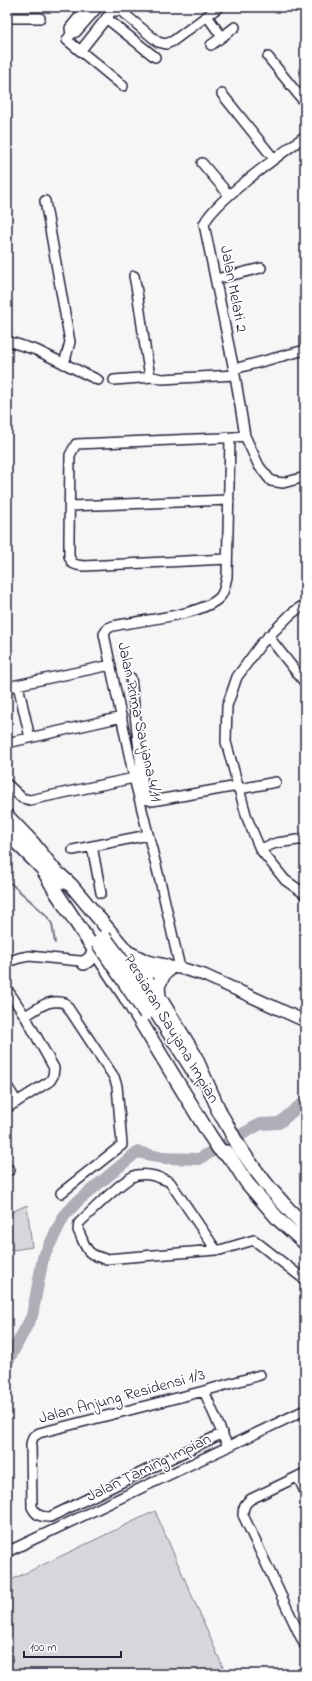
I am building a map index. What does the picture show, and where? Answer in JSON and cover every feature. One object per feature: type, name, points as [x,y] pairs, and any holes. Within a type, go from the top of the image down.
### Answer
[{"type":"highway","name":"Persiaran Saujana Impian","points":[[7,816],[32,842],[60,875],[98,943]]},
{"type":"highway","name":"Persiaran Saujana Impian","points":[[7,833],[60,887],[98,943],[150,1012],[225,1122],[241,1150],[282,1204],[305,1226]]},
{"type":"highway","points":[[60,875],[71,885],[127,952],[159,997],[194,1054],[225,1122]]},
{"type":"highway","points":[[84,963],[91,958],[98,943]]},
{"type":"highway","points":[[98,943],[104,965],[214,1137],[247,1183],[279,1220],[305,1243]]},
{"type":"highway","points":[[127,952],[165,969],[158,986],[159,997]]},
{"type":"highway","name":"Persiaran Saujana Impian","points":[[150,1012],[214,1137]]},
{"type":"main road","points":[[104,965],[193,972]]},
{"type":"main road","points":[[165,969],[180,968],[218,981],[305,1020]]},
{"type":"street","points":[[72,34],[70,28],[87,7]]},
{"type":"street","points":[[98,7],[67,40],[123,86]]},
{"type":"street","points":[[81,50],[112,11],[121,11],[158,42],[166,44],[173,41],[219,7]]},
{"type":"street","points":[[207,16],[222,37]]},
{"type":"street","points":[[7,18],[40,18]]},
{"type":"street","points":[[106,18],[155,57]]},
{"type":"street","points":[[211,45],[235,27]]},
{"type":"street","points":[[268,57],[305,103]]},
{"type":"street","points":[[222,94],[274,159]]},
{"type":"street","points":[[202,163],[229,195],[305,136]]},
{"type":"street","name":"Jalan Melati 2","points":[[229,195],[208,216],[204,224],[234,372],[245,436],[259,466],[271,481],[283,484],[305,477]]},
{"type":"street","points":[[45,201],[70,342],[64,364]]},
{"type":"street","points":[[216,279],[261,268]]},
{"type":"street","points":[[134,276],[139,298],[142,334],[148,366],[150,375],[153,377]]},
{"type":"street","points":[[7,341],[36,350],[98,380]]},
{"type":"street","points":[[114,380],[153,377],[162,379],[234,372],[305,350]]},
{"type":"street","points":[[227,559],[84,566],[72,563],[69,556],[70,455],[76,444],[245,436]]},
{"type":"street","name":"Jalan Prima Saujana 4/11","points":[[180,968],[134,778],[104,634],[108,628],[125,623],[191,611],[208,606],[223,592],[227,577],[229,500],[225,438]]},
{"type":"street","points":[[70,506],[229,500]]},
{"type":"street","points":[[305,604],[290,614],[268,636],[248,660],[237,677],[227,706],[226,742],[247,818],[260,849],[285,880],[305,894]]},
{"type":"street","points":[[268,636],[305,683]]},
{"type":"street","points":[[7,687],[111,664]]},
{"type":"street","points":[[131,678],[144,794],[148,800],[152,801],[276,782]]},
{"type":"street","points":[[18,685],[30,738]]},
{"type":"street","points":[[7,743],[122,718]]},
{"type":"street","points":[[7,784],[22,798],[30,800],[134,778]]},
{"type":"street","points":[[73,850],[148,835]]},
{"type":"street","points":[[260,849],[276,843],[305,839]]},
{"type":"street","points":[[92,846],[101,894]]},
{"type":"street","points":[[7,962],[29,956],[104,965]]},
{"type":"street","points":[[7,990],[25,1016],[54,1068],[54,1076],[50,1081],[7,1108]]},
{"type":"street","points":[[25,1016],[50,1001],[56,1000],[64,1003],[114,1077],[117,1086],[122,1145],[61,1193]]},
{"type":"street","points":[[7,1086],[17,1102]]},
{"type":"street","points":[[216,1250],[170,1182],[158,1176],[148,1174],[130,1177],[79,1224],[78,1230],[88,1251],[92,1255],[106,1258],[216,1250],[257,1241],[305,1280]]},
{"type":"street","name":"Jalan Anjung Residensi 1/3","points":[[221,1434],[50,1517],[43,1517],[36,1514],[32,1507],[31,1444],[33,1437],[39,1433],[204,1391],[260,1375]]},
{"type":"street","points":[[204,1391],[221,1434],[228,1447]]},
{"type":"street","name":"Jalan Taming Impian","points":[[7,1552],[305,1410]]},
{"type":"street","points":[[305,1492],[302,1475],[246,1502],[243,1508],[243,1515],[305,1646]]},
{"type":"shaded area","points":[[27,1205],[32,1247],[7,1251],[7,1214]]},
{"type":"shaded area","points":[[155,1511],[226,1674],[7,1674],[7,1582]]},
{"type":"waterway","points":[[7,880],[46,915],[52,924],[55,943]]},
{"type":"waterway","points":[[7,1363],[32,1316],[43,1258],[64,1216],[78,1201],[137,1152],[164,1158],[199,1159],[260,1124],[279,1123],[299,1106],[305,1105]]}]
